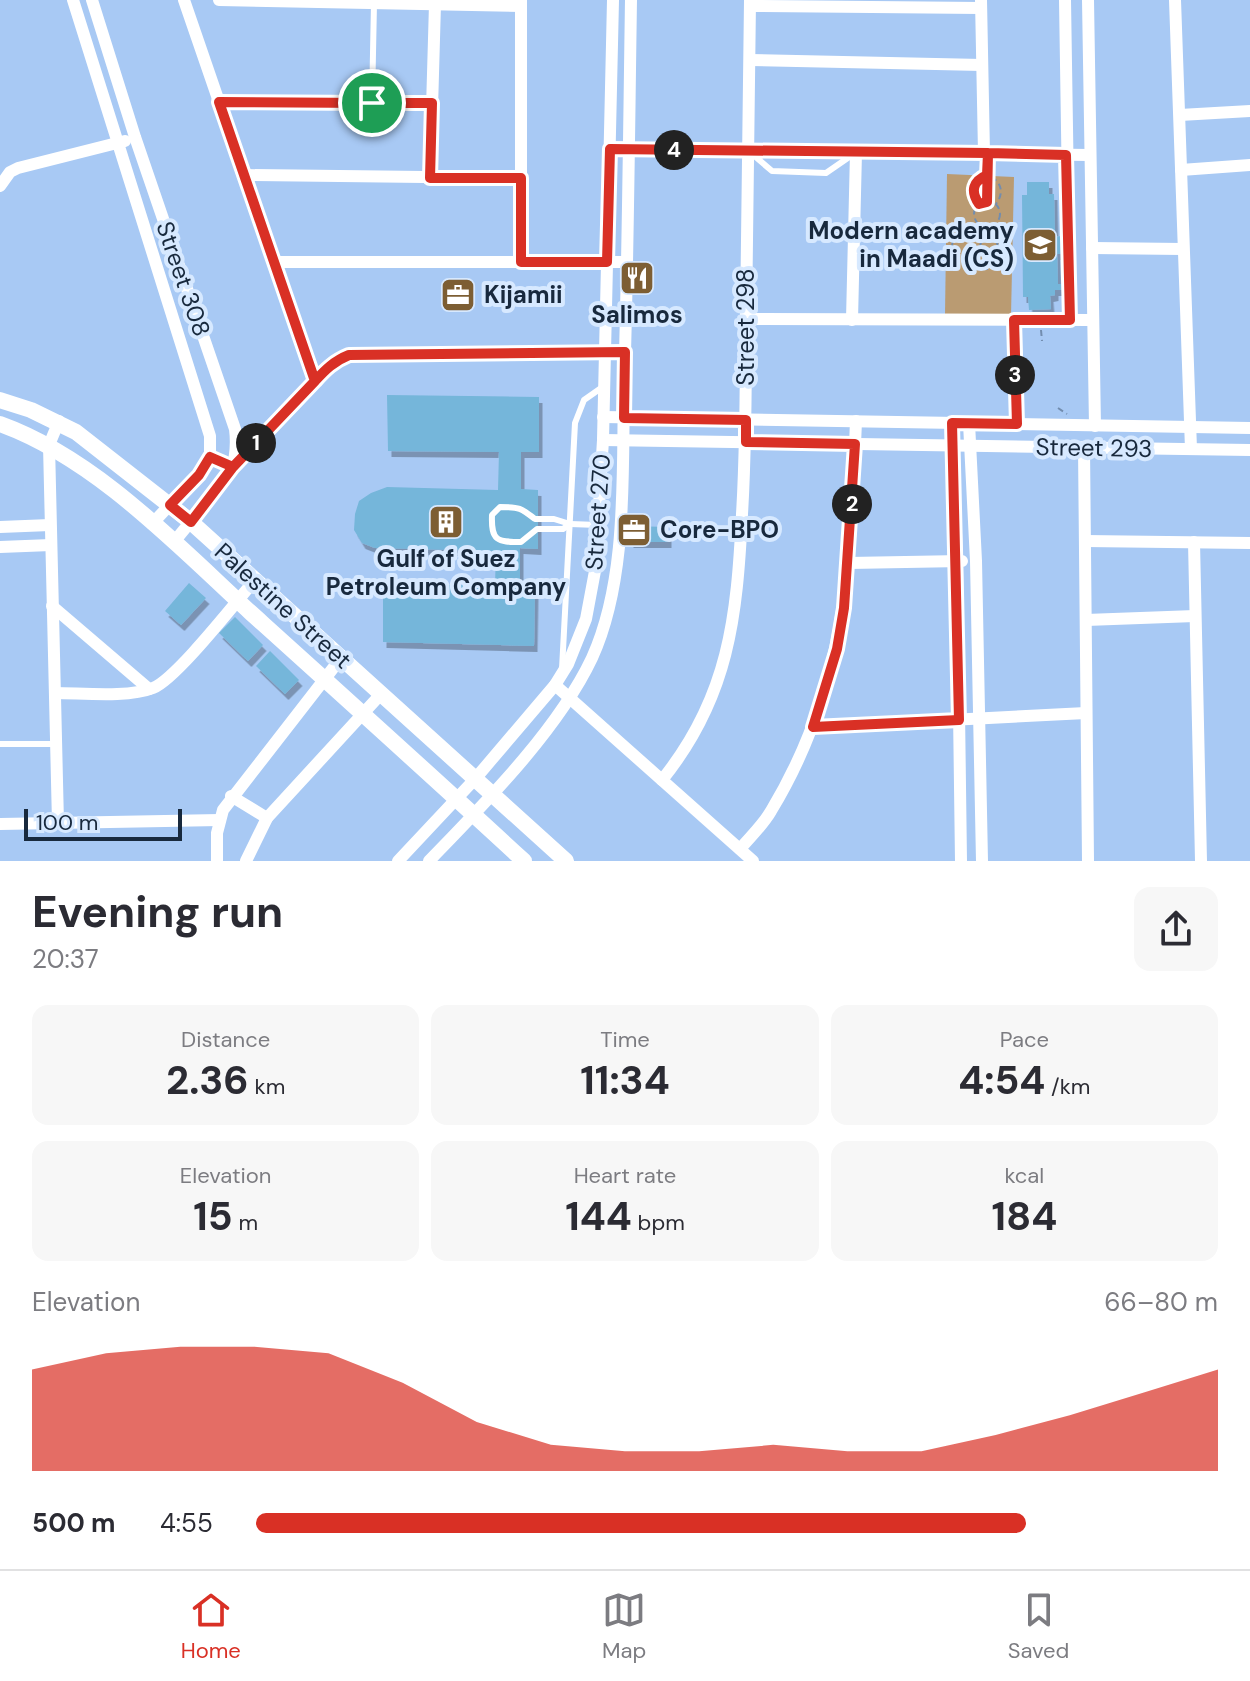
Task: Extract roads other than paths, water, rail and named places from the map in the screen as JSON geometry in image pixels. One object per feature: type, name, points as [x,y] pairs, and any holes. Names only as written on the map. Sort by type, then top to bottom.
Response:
[{"type":"street","name":"Street 308","points":[[73,0],[210,436],[210,457]]},
{"type":"street","name":"Street 308","points":[[92,0],[135,137],[235,429],[237,443],[233,467]]},
{"type":"street","points":[[184,0],[315,381]]},
{"type":"street","points":[[219,0],[521,3],[521,262]]},
{"type":"street","name":"Street 270","points":[[398,861],[475,779],[558,680],[578,642],[592,595],[603,440],[613,0]]},
{"type":"street","name":"Street 270","points":[[429,861],[492,795],[571,699],[592,657],[606,618],[620,525],[631,0]]},
{"type":"street","points":[[1065,0],[1070,320]]},
{"type":"street","points":[[1088,0],[1095,426]]},
{"type":"street","points":[[1175,0],[1191,449]]},
{"type":"street","points":[[750,3],[981,4],[986,153]]},
{"type":"street","name":"Street 298","points":[[662,780],[689,743],[711,700],[725,661],[739,580],[746,442],[750,3]]},
{"type":"street","points":[[430,178],[435,4]]},
{"type":"street","points":[[750,60],[982,65]]},
{"type":"street","points":[[219,102],[432,103]]},
{"type":"street","points":[[1180,115],[1250,111]]},
{"type":"street","points":[[0,186],[10,172],[18,168],[135,137]]},
{"type":"street","points":[[610,149],[1089,155]]},
{"type":"street","points":[[852,320],[856,152]]},
{"type":"street","points":[[1181,170],[1250,165]]},
{"type":"street","points":[[244,175],[521,178]]},
{"type":"street","points":[[135,197],[154,191]]},
{"type":"street","points":[[1092,248],[1183,249]]},
{"type":"street","points":[[158,268],[177,262]]},
{"type":"street","points":[[274,262],[626,262]]},
{"type":"street","points":[[746,319],[1092,320]]},
{"type":"street","points":[[1014,320],[1017,424]]},
{"type":"street","points":[[183,347],[203,340]]},
{"type":"street","points":[[174,542],[233,467],[336,360],[349,355],[625,352]]},
{"type":"street","name":"Palestine Street","points":[[0,400],[59,421],[97,446],[191,522],[492,795]]},
{"type":"street","name":"Street 293","points":[[603,417],[1250,428]]},
{"type":"street","points":[[58,823],[49,445],[59,421]]},
{"type":"street","points":[[740,849],[771,811],[813,727],[837,649],[849,563],[856,421]]},
{"type":"street","points":[[952,423],[961,861]]},
{"type":"street","points":[[969,423],[976,561],[982,861]]},
{"type":"street","name":"Palestine Street","points":[[0,424],[49,445],[81,466],[174,542],[474,815]]},
{"type":"street","name":"Street 293","points":[[603,440],[1250,450]]},
{"type":"street","points":[[1084,447],[1088,861]]},
{"type":"street","points":[[152,524],[199,475],[210,457],[233,467]]},
{"type":"street","points":[[0,527],[50,525]]},
{"type":"street","points":[[598,525],[620,525]]},
{"type":"street","points":[[1085,541],[1250,543]]},
{"type":"street","points":[[1194,542],[1201,861]]},
{"type":"street","points":[[0,547],[51,545]]},
{"type":"street","points":[[849,563],[976,561]]},
{"type":"street","points":[[55,693],[136,692],[166,680],[255,580]]},
{"type":"street","points":[[52,606],[149,689]]},
{"type":"street","points":[[1086,620],[1195,616]]},
{"type":"street","points":[[230,861],[217,859],[220,820],[231,796],[341,658]]},
{"type":"street","points":[[558,680],[571,699],[753,861]]},
{"type":"street","points":[[246,861],[267,818],[381,694]]},
{"type":"street","points":[[813,727],[1086,713]]},
{"type":"street","points":[[492,795],[566,861]]},
{"type":"street","points":[[231,796],[267,818]]},
{"type":"street","points":[[474,815],[524,861]]},
{"type":"street","points":[[0,824],[220,820]]},
{"type":"lane","points":[[372,103],[374,3]]},
{"type":"lane","points":[[748,150],[772,171],[826,173],[856,152]]},
{"type":"lane","points":[[558,680],[575,423],[577,411],[593,391],[604,386]]},
{"type":"lane","points":[[570,524],[563,529],[542,528],[521,542],[500,541],[492,532],[492,515],[500,507],[524,509],[535,519],[598,525]]},
{"type":"lane","points":[[535,519],[535,531]]},
{"type":"lane","points":[[0,744],[56,744]]},
{"type":"place","name":"Modern academy in Maadi (CS)","points":[[1040,245]]},
{"type":"place","name":"Salimos","points":[[637,278]]},
{"type":"place","name":"Kijamii","points":[[458,295]]},
{"type":"place","name":"Gulf of Suez Petroleum Company","points":[[446,522]]},
{"type":"place","name":"Core-BPO","points":[[634,530]]}]
